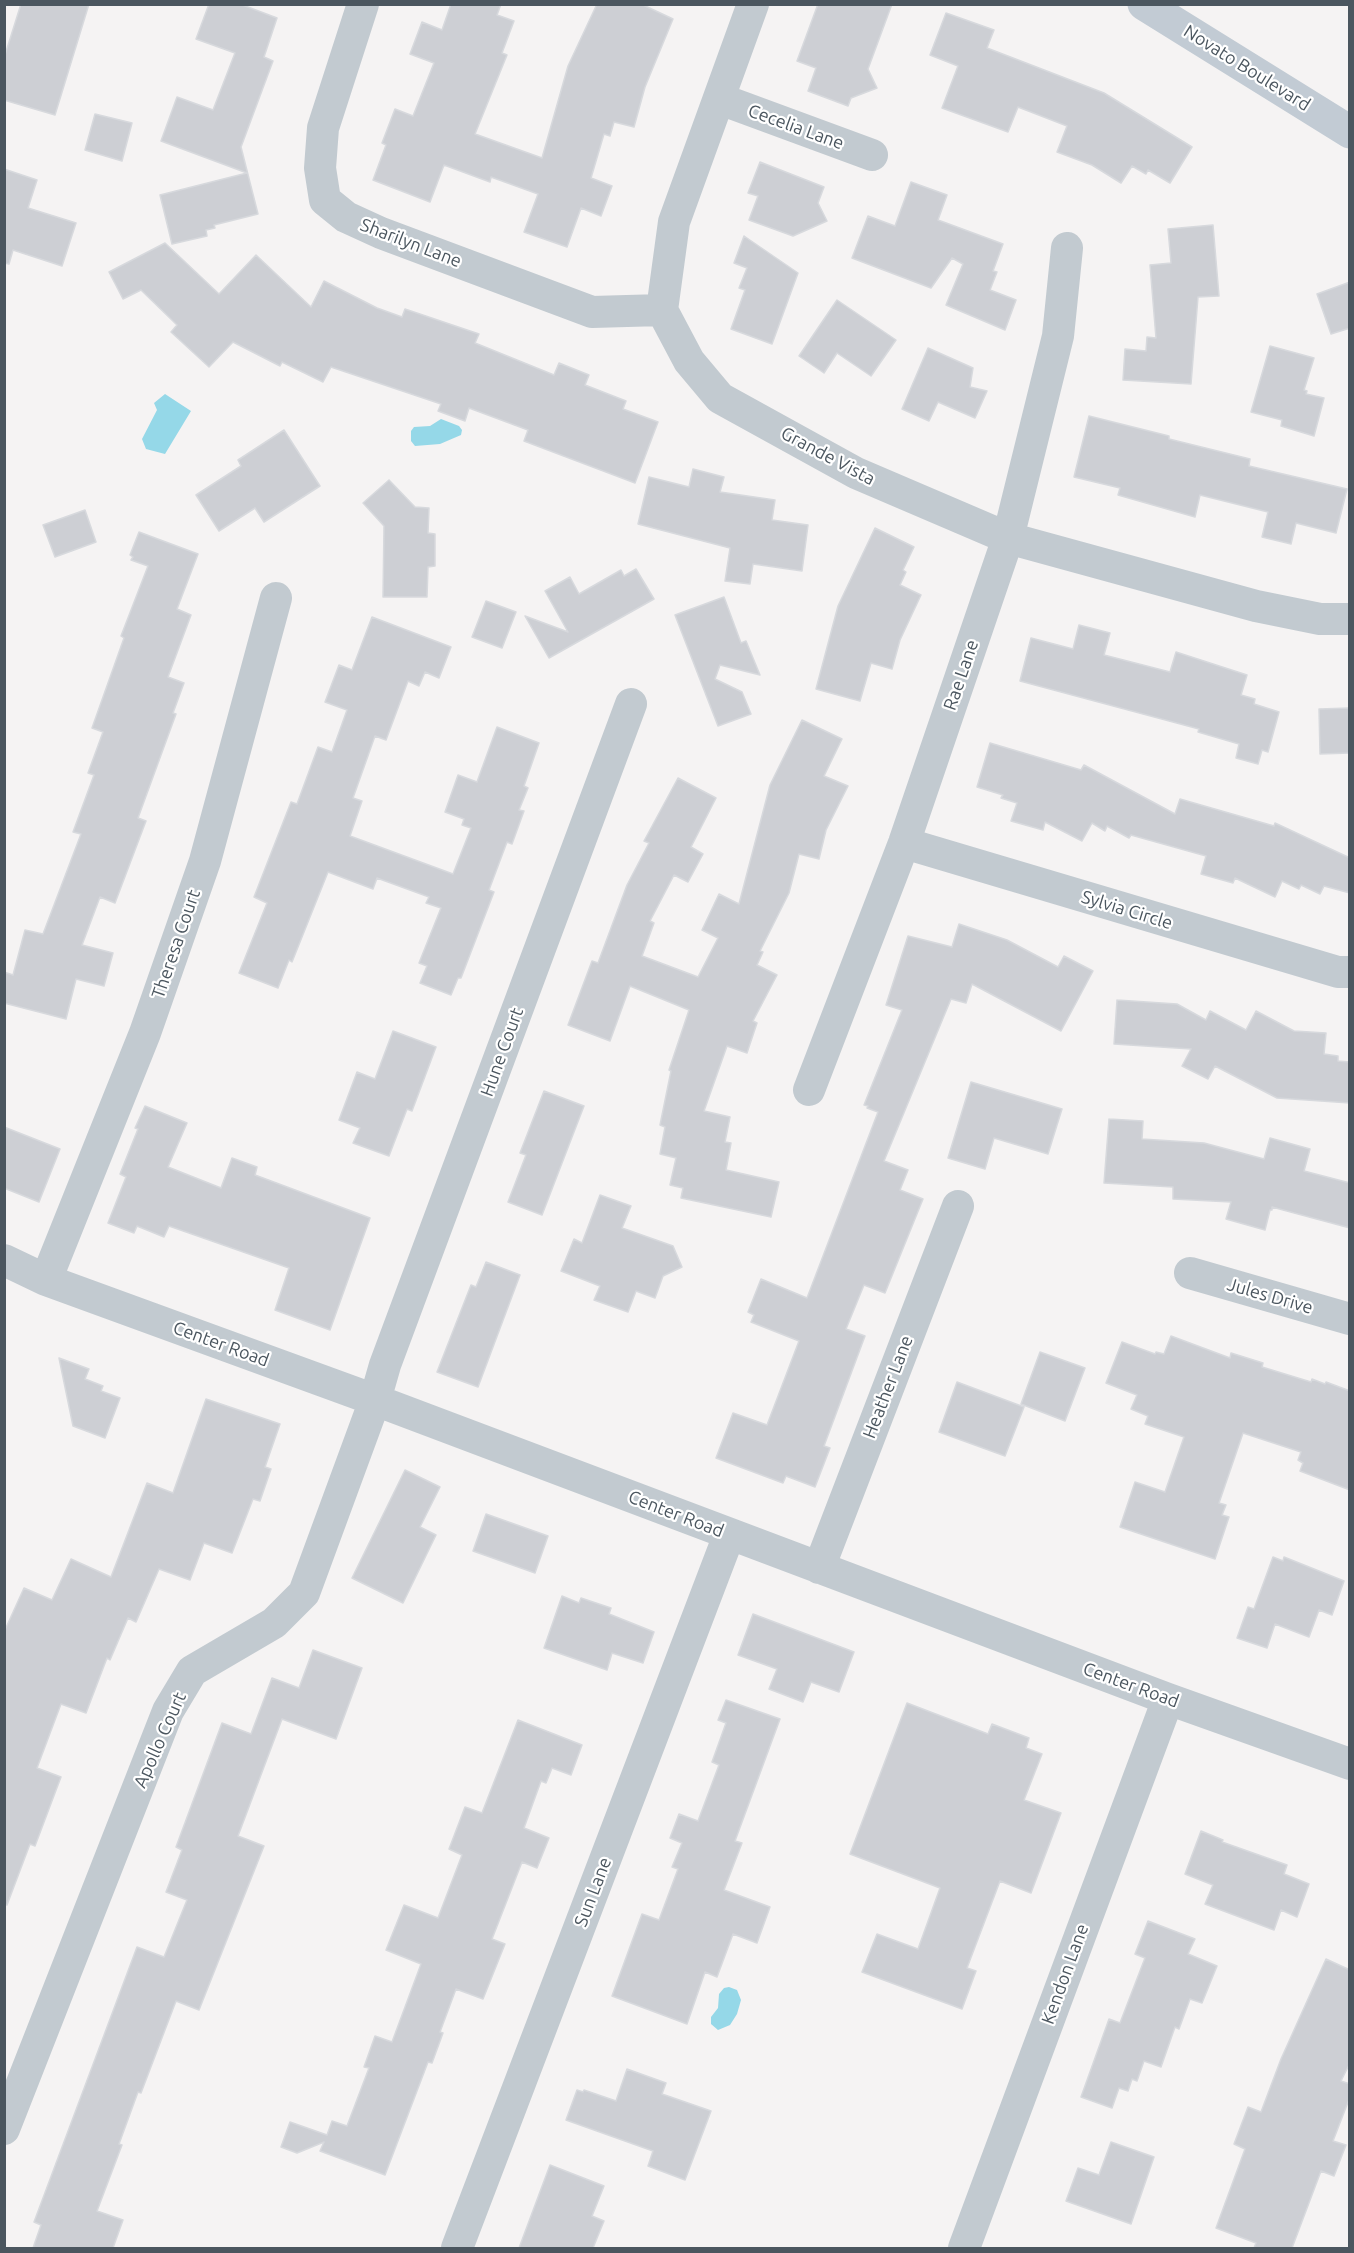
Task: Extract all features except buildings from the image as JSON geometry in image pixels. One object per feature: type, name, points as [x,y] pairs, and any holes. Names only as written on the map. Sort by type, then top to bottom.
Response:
[{"type":"main road","name":"Novato Boulevard","points":[[1144,4],[1350,132]]},
{"type":"street","name":"Sharilyn Lane","points":[[363,4],[322,128],[320,168],[325,200],[346,216],[381,233],[592,312],[662,310]]},
{"type":"street","points":[[662,310],[674,222],[753,4]]},
{"type":"street","name":"Cecelia Lane","points":[[720,99],[872,155]]},
{"type":"street","name":"Rae Lane","points":[[809,1090],[904,843],[1008,538],[1058,336],[1067,248]]},
{"type":"street","name":"Grande Vista","points":[[662,310],[689,360],[720,398],[856,473],[1008,538],[1256,606],[1320,619],[1350,619]]},
{"type":"street","name":"Theresa Court","points":[[46,1280],[145,1032],[206,861],[276,598]]},
{"type":"street","name":"Hune Court","points":[[375,1400],[389,1354],[631,704]]},
{"type":"street","name":"Sylvia Circle","points":[[904,843],[1338,972],[1350,972]]},
{"type":"street","name":"Heather Lane","points":[[819,1568],[958,1206]]},
{"type":"street","name":"Center Road","points":[[4,1260],[46,1280],[375,1400],[1168,1699],[1350,1764]]},
{"type":"street","name":"Jules Drive","points":[[1190,1273],[1350,1319]]},
{"type":"street","name":"Apollo Court","points":[[4,2129],[168,1711],[192,1671],[274,1623],[304,1593],[375,1400]]},
{"type":"street","name":"Sun Lane","points":[[457,2248],[729,1534]]},
{"type":"street","name":"Kendon Lane","points":[[964,2248],[1168,1699]]},
{"type":"water","points":[[165,394],[191,411],[165,454],[146,449],[142,439],[157,410],[154,403]]},
{"type":"water","points":[[441,419],[459,426],[462,430],[461,435],[440,444],[415,446],[411,441],[411,431],[414,427],[430,426]]},
{"type":"water","points":[[724,1988],[737,1990],[741,2000],[737,2014],[730,2025],[718,2030],[711,2024],[711,2017],[718,2008],[719,1994]]}]
